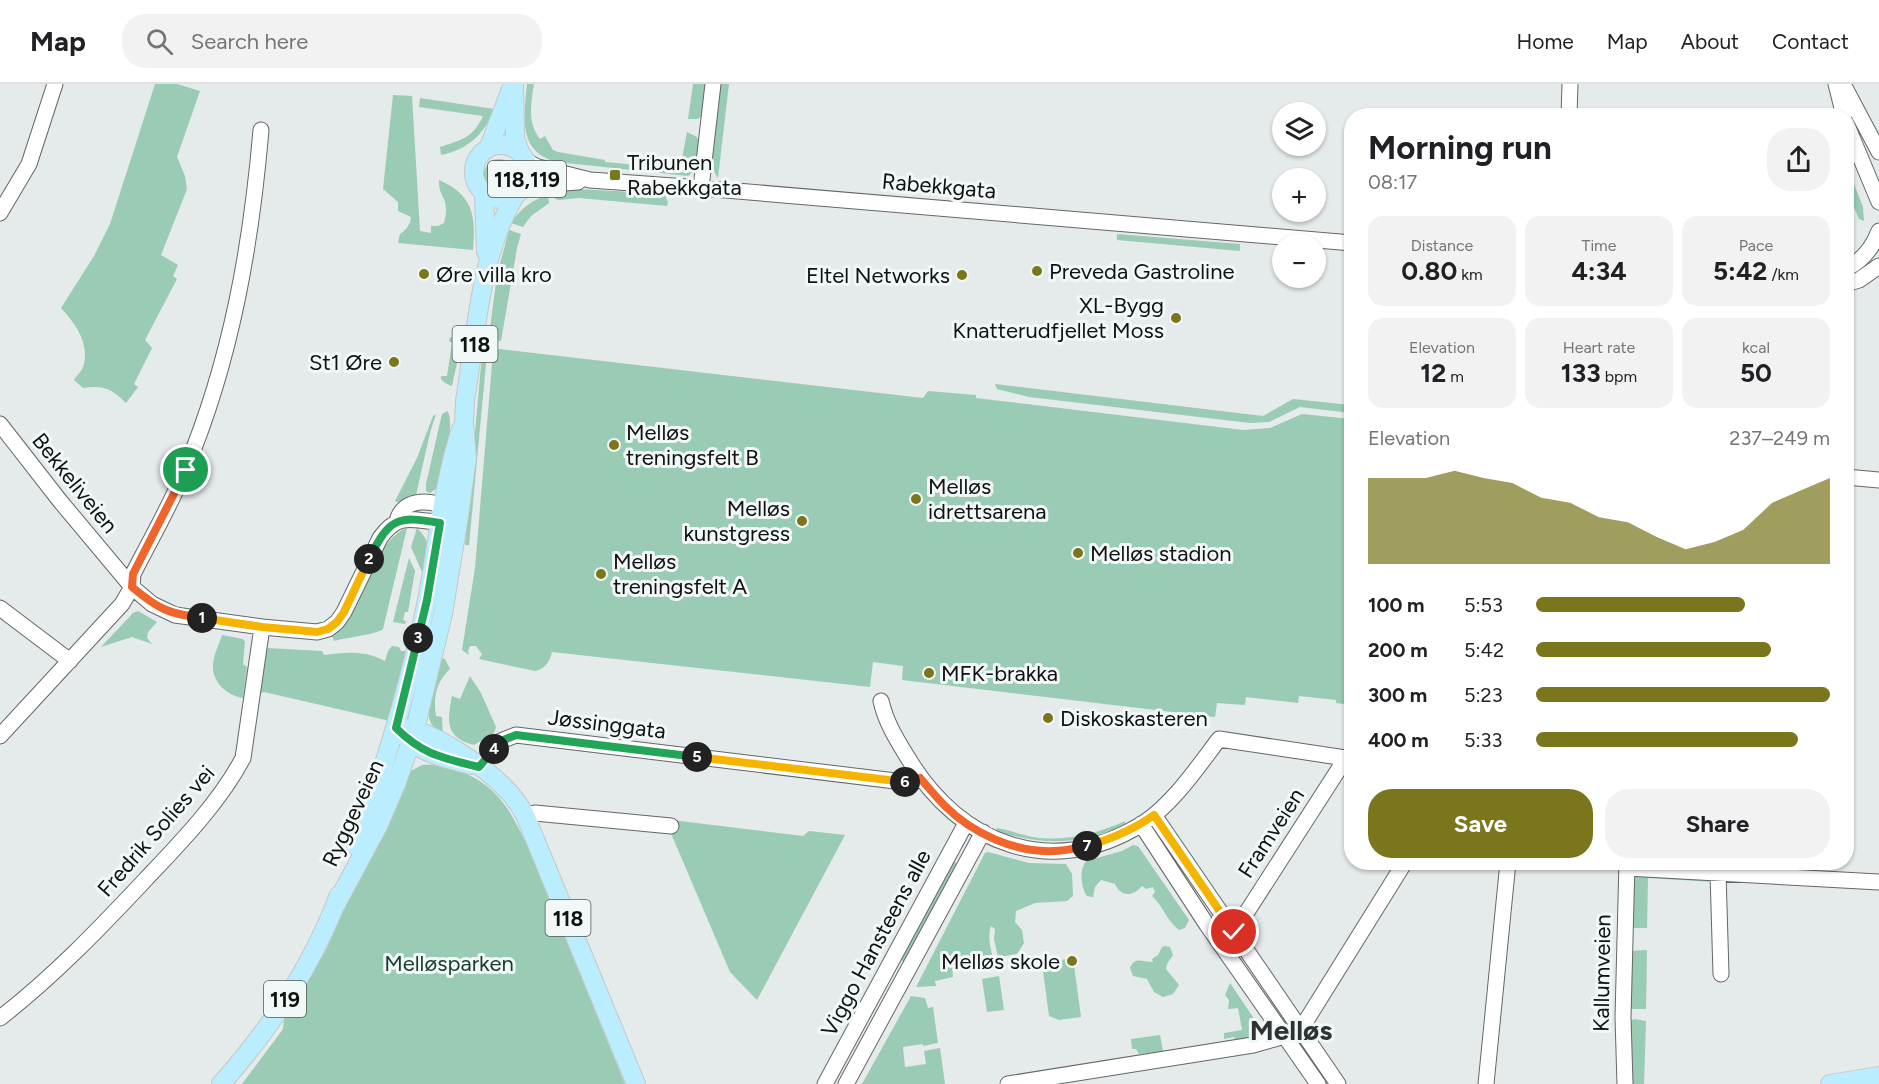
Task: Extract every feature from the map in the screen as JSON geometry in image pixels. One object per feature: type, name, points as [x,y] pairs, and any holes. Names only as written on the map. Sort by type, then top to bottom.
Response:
[{"type":"main road","points":[[489,147],[513,84]]},
{"type":"main road","points":[[513,84],[515,138],[523,156]]},
{"type":"main road","name":"118,119","points":[[502,145],[513,147],[523,156],[528,174],[526,183],[518,193],[499,200],[484,194],[475,181],[473,170],[477,158],[489,147],[502,145]]},
{"type":"main road","name":"Ryggeveien","points":[[335,906],[396,728],[427,600],[442,504],[452,458],[464,422],[487,266],[499,226],[518,193]]},
{"type":"main road","name":"Ryggeveien","points":[[484,194],[487,266]]},
{"type":"main road","name":"Ryggeveien","points":[[221,1084],[272,1022],[303,971],[378,826],[413,736],[443,614],[459,516],[467,458],[464,422]]},
{"type":"main road","name":"118","points":[[396,728],[413,736],[436,757],[479,767],[507,790],[525,816],[636,1084]]},
{"type":"main road","points":[[1830,1084],[1879,1076]]},
{"type":"street","points":[[0,213],[29,164],[55,84]]},
{"type":"street","points":[[701,188],[713,84]]},
{"type":"street","points":[[1569,108],[1570,84]]},
{"type":"street","points":[[1836,84],[1842,108]]},
{"type":"street","points":[[1843,84],[1879,152]]},
{"type":"street","points":[[0,736],[123,604],[132,587],[133,574],[186,470],[222,367],[233,325],[249,239],[261,130]]},
{"type":"street","points":[[1854,142],[1879,202]]},
{"type":"street","name":"Rabekkgata","points":[[523,156],[538,167],[590,180],[1344,242]]},
{"type":"street","points":[[518,193],[536,185],[590,180]]},
{"type":"street","points":[[1854,281],[1878,268],[1874,250],[1879,231]]},
{"type":"street","points":[[1854,264],[1874,250]]},
{"type":"street","name":"Bekkeliveien","points":[[0,424],[60,501],[132,587],[152,604],[175,615],[262,627],[317,632],[328,629],[344,612],[380,538],[387,528],[397,521],[403,508],[419,501],[442,504]]},
{"type":"street","points":[[1854,478],[1879,480]]},
{"type":"street","points":[[442,504],[459,516]]},
{"type":"street","points":[[397,521],[414,519],[440,523],[459,516]]},
{"type":"street","points":[[0,608],[70,661]]},
{"type":"street","name":"Fredrik Solies vei","points":[[0,1018],[75,952],[120,908],[170,854],[233,776],[243,758],[262,627]]},
{"type":"street","points":[[881,701],[887,723],[920,778],[944,806],[966,823],[1003,843],[1020,847],[1054,851],[1086,847],[1111,839],[1148,820],[1188,780],[1219,739],[1344,758]]},
{"type":"street","name":"Jøssinggata","points":[[479,767],[501,741],[516,735],[912,783],[920,778]]},
{"type":"street","name":"Framveien","points":[[1234,932],[1344,767]]},
{"type":"street","points":[[525,816],[534,813],[671,826]]},
{"type":"street","points":[[1148,820],[1234,932],[1338,1084]]},
{"type":"street","points":[[1148,820],[1207,925],[1318,1084]]},
{"type":"street","name":"Viggo Hansteens alle","points":[[825,1084],[966,823]]},
{"type":"street","name":"Viggo Hansteens alle","points":[[846,1084],[983,832]]},
{"type":"street","points":[[1301,1029],[1400,870]]},
{"type":"street","points":[[1486,1084],[1507,870]]},
{"type":"street","name":"Kallumveien","points":[[1625,1084],[1623,1017],[1627,870]]},
{"type":"street","points":[[1684,870],[1879,882]]},
{"type":"street","points":[[1719,873],[1721,974]]},
{"type":"street","points":[[1008,1084],[1253,1046],[1285,1036]]},
{"type":"green space","points":[[155,84],[177,84],[200,91],[177,157],[185,176],[187,189],[161,255],[178,265],[173,276],[177,279],[145,340],[152,348],[134,384],[138,387],[126,403],[107,389],[83,388],[74,380],[83,366],[85,356],[83,341],[76,327],[61,308],[94,256],[110,224]]},
{"type":"green space","points":[[527,84],[534,84],[531,113],[533,126],[540,139],[545,136],[553,150],[605,160],[605,162],[680,169],[687,132],[697,137],[699,144],[695,170],[688,176],[557,162],[544,157],[535,150],[526,131]]},
{"type":"green space","points":[[693,84],[707,84],[703,114],[698,119],[688,119]]},
{"type":"green space","points":[[720,84],[729,84],[718,178],[712,160],[712,147]]},
{"type":"green space","points":[[393,95],[412,96],[420,231],[431,233],[431,226],[444,223],[446,208],[439,180],[459,192],[470,208],[474,226],[473,250],[398,243],[400,234],[408,227],[411,217],[398,211],[398,202],[383,189]]},
{"type":"green space","points":[[420,98],[494,109],[486,126],[474,140],[459,149],[441,155],[440,147],[471,134],[483,116],[419,107]]},
{"type":"green space","points":[[499,159],[510,163],[514,174],[510,185],[499,189],[488,185],[484,174],[488,163]]},
{"type":"green space","points":[[1854,184],[1863,207],[1864,221],[1859,219],[1854,207]]},
{"type":"green space","points":[[557,188],[665,195],[668,202],[667,206],[579,198],[559,200],[555,199]]},
{"type":"green space","points":[[548,195],[549,203],[531,216],[523,227],[511,223],[527,206]]},
{"type":"green space","points":[[509,230],[521,234],[501,341],[494,340],[490,328],[497,275]]},
{"type":"green space","points":[[1117,234],[1240,244],[1240,251],[1117,240]]},
{"type":"green space","points":[[450,337],[462,340],[452,386],[441,379],[441,376],[447,376],[452,343],[449,341]]},
{"type":"green space","points":[[483,343],[487,347],[486,364],[469,545],[465,545]]},
{"type":"green space","name":"Melløs idrettsarena","points":[[499,349],[923,398],[928,391],[976,395],[976,398],[1243,430],[1270,428],[1302,414],[1344,418],[1344,704],[1336,703],[1336,700],[1299,696],[1298,703],[1246,697],[1245,705],[1217,703],[1215,717],[902,680],[903,666],[873,662],[870,687],[552,652],[546,664],[535,671],[479,659],[482,654],[476,646],[470,646],[469,655],[462,650],[475,568],[493,352]]},
{"type":"green space","points":[[995,384],[1263,416],[1293,399],[1344,404],[1344,412],[1300,407],[1269,422],[1250,423],[1029,397],[997,389]]},
{"type":"green space","points":[[447,411],[450,434],[441,483],[430,493],[426,491],[426,484],[442,414]]},
{"type":"green space","points":[[436,414],[416,495],[399,503],[395,501],[417,458],[433,416]]},
{"type":"green space","points":[[407,528],[383,629],[375,633],[334,641],[332,636],[352,611],[384,548],[395,536]]},
{"type":"green space","points":[[417,528],[426,539],[428,548],[422,572],[411,547]]},
{"type":"green space","points":[[409,558],[415,571],[408,612],[405,612],[403,620],[406,621],[405,624],[393,622]]},
{"type":"green space","points":[[138,611],[157,622],[148,632],[147,638],[152,644],[132,637],[101,647],[133,613]]},
{"type":"green space","points":[[222,635],[243,639],[245,642],[243,664],[247,667],[243,698],[223,688],[214,674],[214,660]]},
{"type":"green space","points":[[392,646],[405,651],[404,666],[390,721],[264,692],[257,695],[263,652],[267,648],[322,651],[324,655],[363,653],[385,661]]},
{"type":"green space","points":[[439,658],[445,659],[450,669],[441,679],[435,697],[436,716],[442,717],[443,735],[432,725],[428,711],[430,692]]},
{"type":"green space","points":[[470,676],[481,693],[496,727],[494,733],[474,745],[458,738],[453,733],[449,721],[452,696],[460,699]]},
{"type":"green space","name":"Melløsparken","points":[[422,765],[443,766],[481,782],[500,798],[514,820],[527,845],[625,1084],[242,1084],[283,1029],[284,1018],[326,950],[409,772]]},
{"type":"green space","points":[[672,820],[803,836],[809,831],[845,835],[757,1000],[730,972],[670,831]]},
{"type":"green space","points":[[1125,821],[1125,825],[1108,832],[1076,840],[1046,841],[996,831],[997,828],[1033,837],[1068,838],[1103,830]]},
{"type":"green space","points":[[1133,845],[1138,846],[1189,920],[1185,928],[1179,930],[1171,922],[1152,896],[1155,892],[1153,887],[1146,889],[1142,886],[1139,890],[1127,894],[1120,891],[1115,884],[1101,880],[1095,887],[1093,897],[1087,896],[1082,879],[1082,869],[1086,861],[1122,851]]},
{"type":"green space","points":[[985,853],[1029,863],[1066,864],[1072,874],[1073,896],[1067,901],[1035,903],[1016,911],[1015,922],[1022,930],[1024,943],[1017,954],[998,957],[994,939],[995,929],[991,926],[989,938],[993,959],[952,965],[953,977],[935,981],[936,986],[916,987]]},
{"type":"green space","points":[[953,861],[959,865],[905,963],[901,960]]},
{"type":"green space","points":[[1640,874],[1712,879],[1714,882],[1648,878],[1647,928],[1632,928],[1631,879]]},
{"type":"green space","points":[[1165,946],[1170,947],[1173,955],[1166,969],[1179,985],[1173,994],[1163,997],[1154,992],[1147,979],[1133,976],[1130,968],[1137,961],[1153,962],[1152,959]]},
{"type":"green space","points":[[1647,950],[1646,1009],[1630,1009],[1630,951]]},
{"type":"green space","points":[[1073,958],[1081,1017],[1059,1020],[1049,1016],[1042,963]]},
{"type":"green space","points":[[999,976],[1004,1010],[987,1012],[982,979]]},
{"type":"green space","points":[[1230,983],[1261,1029],[1255,1038],[1224,1043],[1223,1041],[1235,1039],[1234,1037],[1224,1039],[1224,1033],[1242,1030],[1238,1008],[1228,1009],[1229,1000],[1225,995]]},
{"type":"green space","points":[[911,996],[925,998],[928,1008],[933,1007],[938,1043],[903,1047],[905,1067],[926,1064],[924,1051],[940,1048],[945,1084],[862,1084]]},
{"type":"green space","points":[[1634,1019],[1646,1021],[1644,1084],[1629,1084],[1629,1022]]},
{"type":"green space","points":[[1160,1035],[1163,1051],[1139,1054],[1136,1049],[1132,1049],[1131,1039]]},
{"type":"place","name":"Tribunen Rabekkgata","points":[[615,175]]},
{"type":"place","name":"Preveda Gastroline","points":[[1037,271]]},
{"type":"place","name":"Øre villa kro","points":[[424,274]]},
{"type":"place","name":"Eltel Networks","points":[[962,275]]},
{"type":"place","name":"XL-Bygg Knatterudfjellet Moss","points":[[1176,318]]},
{"type":"place","name":"St1 Øre","points":[[394,362]]},
{"type":"place","name":"Melløs treningsfelt B","points":[[614,445]]},
{"type":"place","name":"Melløs idrettsarena","points":[[916,499]]},
{"type":"place","name":"Melløs kunstgress","points":[[802,521]]},
{"type":"place","name":"Melløs stadion","points":[[1078,553]]},
{"type":"place","name":"Melløs treningsfelt A","points":[[601,574]]},
{"type":"place","name":"MFK-brakka","points":[[929,673]]},
{"type":"place","name":"Diskoskasteren","points":[[1048,718]]},
{"type":"place","name":"Melløs skole","points":[[1072,961]]},
{"type":"district","name":"Melløs","points":[[1291,1030]]},
{"type":"route","points":[[186,470],[133,574],[132,587],[152,604],[175,615],[262,627],[317,632],[328,629],[344,612],[387,528],[397,521],[414,519],[440,523],[427,600],[396,728],[411,743],[436,757],[479,767],[501,741],[516,735],[912,783],[920,778],[944,806],[966,823],[1003,843],[1028,849],[1054,851],[1086,847],[1111,839],[1154,815],[1234,932]]}]
